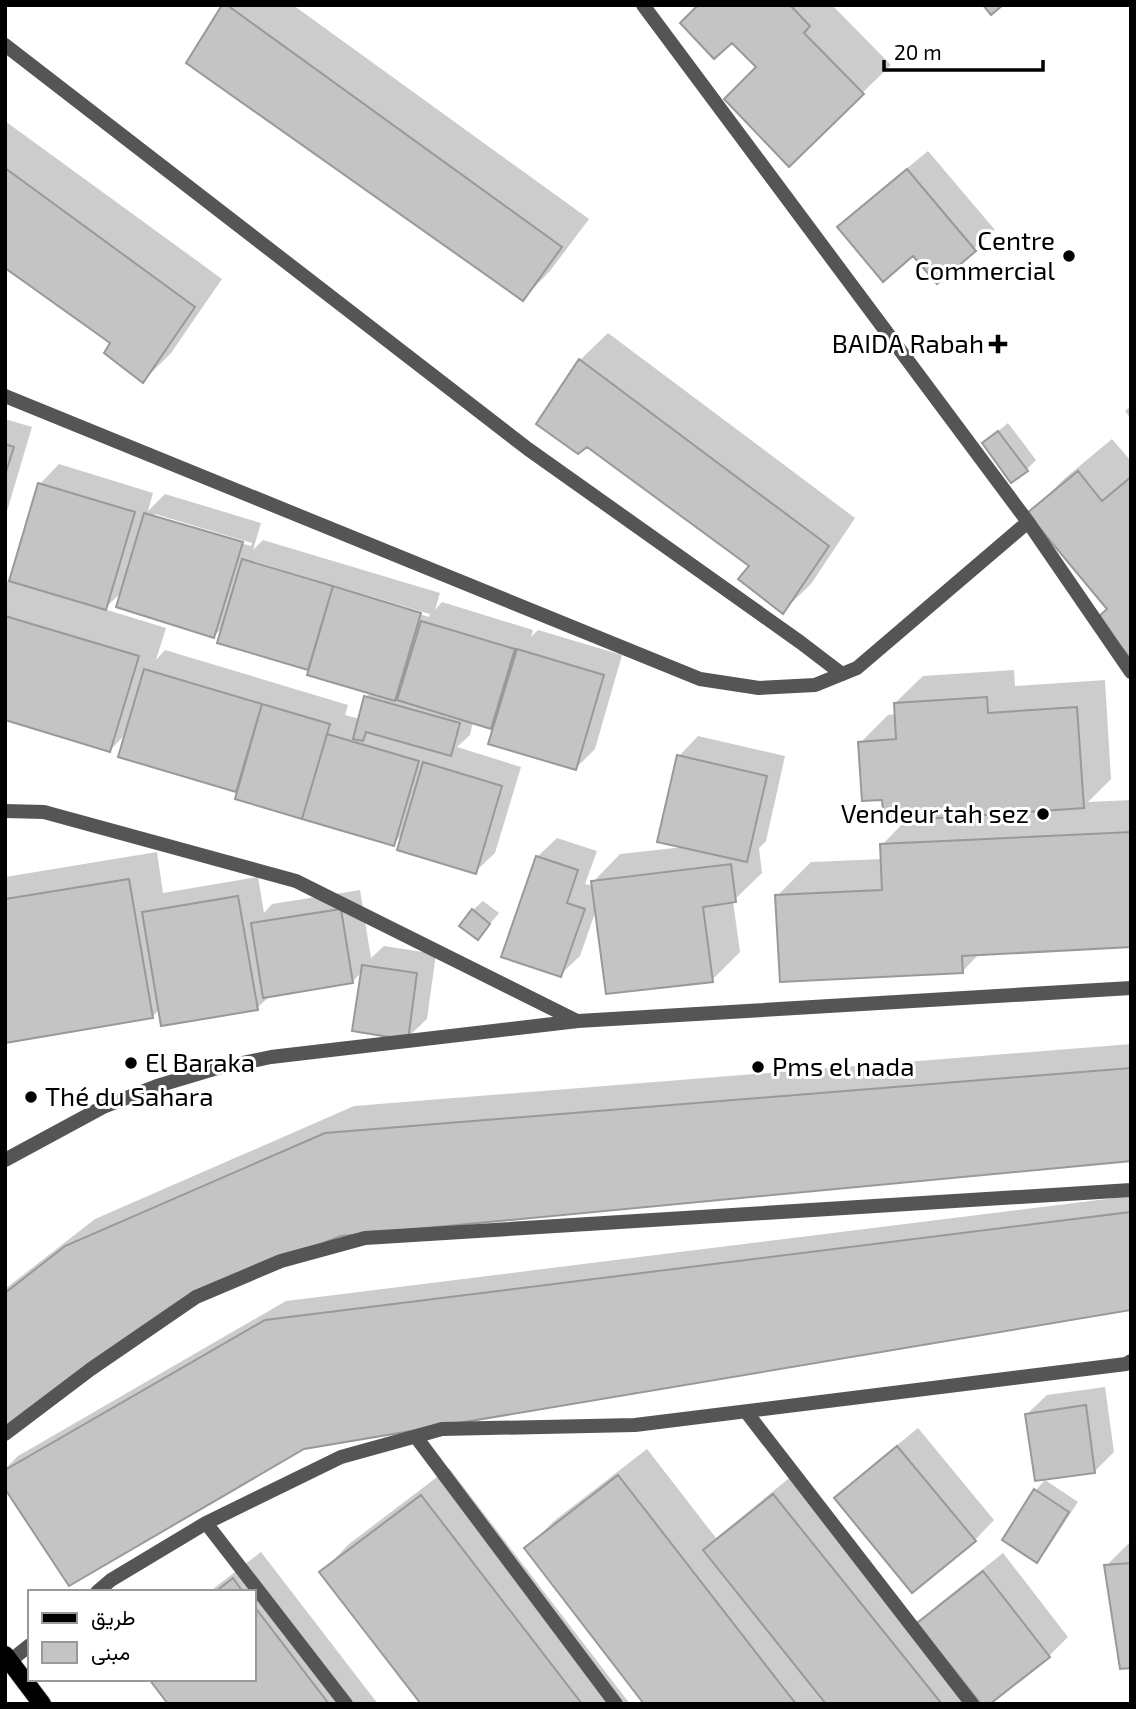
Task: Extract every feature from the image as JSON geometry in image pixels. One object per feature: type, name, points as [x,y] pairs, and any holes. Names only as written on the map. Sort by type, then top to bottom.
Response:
[{"type":"main road","points":[[7,1658],[42,1704]]},
{"type":"street","points":[[643,5],[1028,522],[1131,672]]},
{"type":"street","points":[[5,46],[528,449],[842,674]]},
{"type":"street","points":[[5,396],[700,678],[759,688],[815,685],[857,668],[1028,522]]},
{"type":"street","points":[[5,811],[44,811],[296,881],[578,1021]]},
{"type":"street","points":[[5,1160],[103,1107],[157,1086],[214,1069],[271,1057],[578,1021],[1131,988]]},
{"type":"street","points":[[5,1434],[91,1368],[196,1297],[281,1261],[365,1238],[1131,1190]]},
{"type":"street","points":[[99,1590],[111,1580],[206,1523],[341,1458],[442,1429],[635,1425],[747,1413],[1126,1364],[1131,1361]]},
{"type":"street","points":[[747,1413],[972,1704]]},
{"type":"street","points":[[415,1437],[616,1704]]},
{"type":"street","points":[[206,1523],[345,1704]]},
{"type":"street","points":[[7,1658],[28,1646]]},
{"type":"building","points":[[222,5],[227,5],[562,247],[523,301],[186,63]]},
{"type":"building","points":[[698,5],[790,5],[810,26],[804,33],[864,94],[789,167],[724,99],[756,67],[732,43],[714,59],[680,23]]},
{"type":"building","points":[[983,5],[1003,5],[991,15]]},
{"type":"building","points":[[5,168],[195,307],[143,383],[104,353],[110,343],[5,268]]},
{"type":"building","points":[[907,169],[976,251],[937,284],[913,256],[883,282],[837,227]]},
{"type":"building","points":[[579,359],[829,546],[783,614],[738,579],[749,566],[587,447],[578,454],[536,424]]},
{"type":"building","points":[[998,431],[1028,471],[1011,483],[982,443]]},
{"type":"building","points":[[5,444],[14,447],[5,475]]},
{"type":"building","points":[[1078,471],[1102,501],[1131,477],[1131,659],[1097,618],[1107,609],[1027,513]]},
{"type":"building","points":[[38,483],[135,512],[106,610],[9,581]]},
{"type":"building","points":[[144,513],[243,542],[214,638],[116,607]]},
{"type":"building","points":[[242,559],[333,586],[308,670],[217,643]]},
{"type":"building","points":[[333,586],[421,613],[395,701],[307,675]]},
{"type":"building","points":[[5,616],[139,656],[110,752],[5,720]]},
{"type":"building","points":[[421,621],[515,649],[491,729],[397,700]]},
{"type":"building","points":[[517,649],[604,675],[576,770],[488,744]]},
{"type":"building","points":[[144,669],[262,704],[236,792],[118,757]]},
{"type":"building","points":[[364,696],[460,723],[451,756],[366,732],[363,741],[353,739]]},
{"type":"building","points":[[987,697],[988,713],[1077,707],[1084,808],[884,822],[882,800],[862,801],[858,742],[896,739],[894,703]]},
{"type":"building","points":[[262,704],[330,724],[302,819],[235,799]]},
{"type":"building","points":[[327,734],[419,761],[394,846],[302,819]]},
{"type":"building","points":[[677,755],[767,776],[747,862],[657,842]]},
{"type":"building","points":[[423,762],[502,786],[476,874],[397,850]]},
{"type":"building","points":[[1131,832],[1131,947],[962,956],[963,973],[780,982],[775,895],[882,890],[880,844]]},
{"type":"building","points":[[536,856],[578,870],[567,903],[585,909],[561,977],[501,957]]},
{"type":"building","points":[[731,864],[736,902],[703,907],[713,982],[606,994],[591,881]]},
{"type":"building","points":[[129,879],[153,1018],[5,1043],[5,899]]},
{"type":"building","points":[[238,896],[258,1010],[161,1026],[142,912]]},
{"type":"building","points":[[341,909],[353,983],[263,998],[251,923]]},
{"type":"building","points":[[472,909],[490,924],[478,940],[459,926]]},
{"type":"building","points":[[362,965],[417,973],[408,1040],[352,1031]]},
{"type":"building","points":[[1131,1068],[1131,1161],[341,1236],[187,1297],[5,1430],[5,1293],[65,1246],[325,1133]]},
{"type":"building","points":[[1131,1212],[1131,1310],[304,1449],[69,1586],[5,1489],[5,1470],[265,1320]]},
{"type":"building","points":[[1086,1405],[1095,1473],[1035,1481],[1025,1414]]},
{"type":"building","points":[[897,1446],[976,1541],[912,1593],[834,1498]]},
{"type":"building","points":[[618,1475],[796,1704],[644,1704],[524,1548]]},
{"type":"building","points":[[1034,1489],[1069,1512],[1037,1563],[1002,1540]]},
{"type":"building","points":[[773,1494],[942,1704],[826,1704],[703,1550]]},
{"type":"building","points":[[421,1495],[582,1704],[421,1704],[319,1572]]},
{"type":"building","points":[[1131,1563],[1131,1668],[1120,1669],[1104,1565]]},
{"type":"building","points":[[983,1571],[1050,1657],[990,1704],[981,1704],[917,1623]]},
{"type":"building","points":[[233,1578],[242,1590],[218,1590]]},
{"type":"building","points":[[256,1609],[329,1704],[168,1704],[151,1681],[256,1681]]},
{"type":"place","name":"Centre Commercial","points":[[1069,256]]},
{"type":"place","name":"BAIDA Rabah","points":[[998,344]]},
{"type":"place","name":"Vendeur tah sez","points":[[1043,814]]},
{"type":"place","name":"El Baraka","points":[[131,1063]]},
{"type":"place","name":"Pms el nada","points":[[758,1067]]},
{"type":"place","name":"Thé du Sahara","points":[[31,1097]]}]
